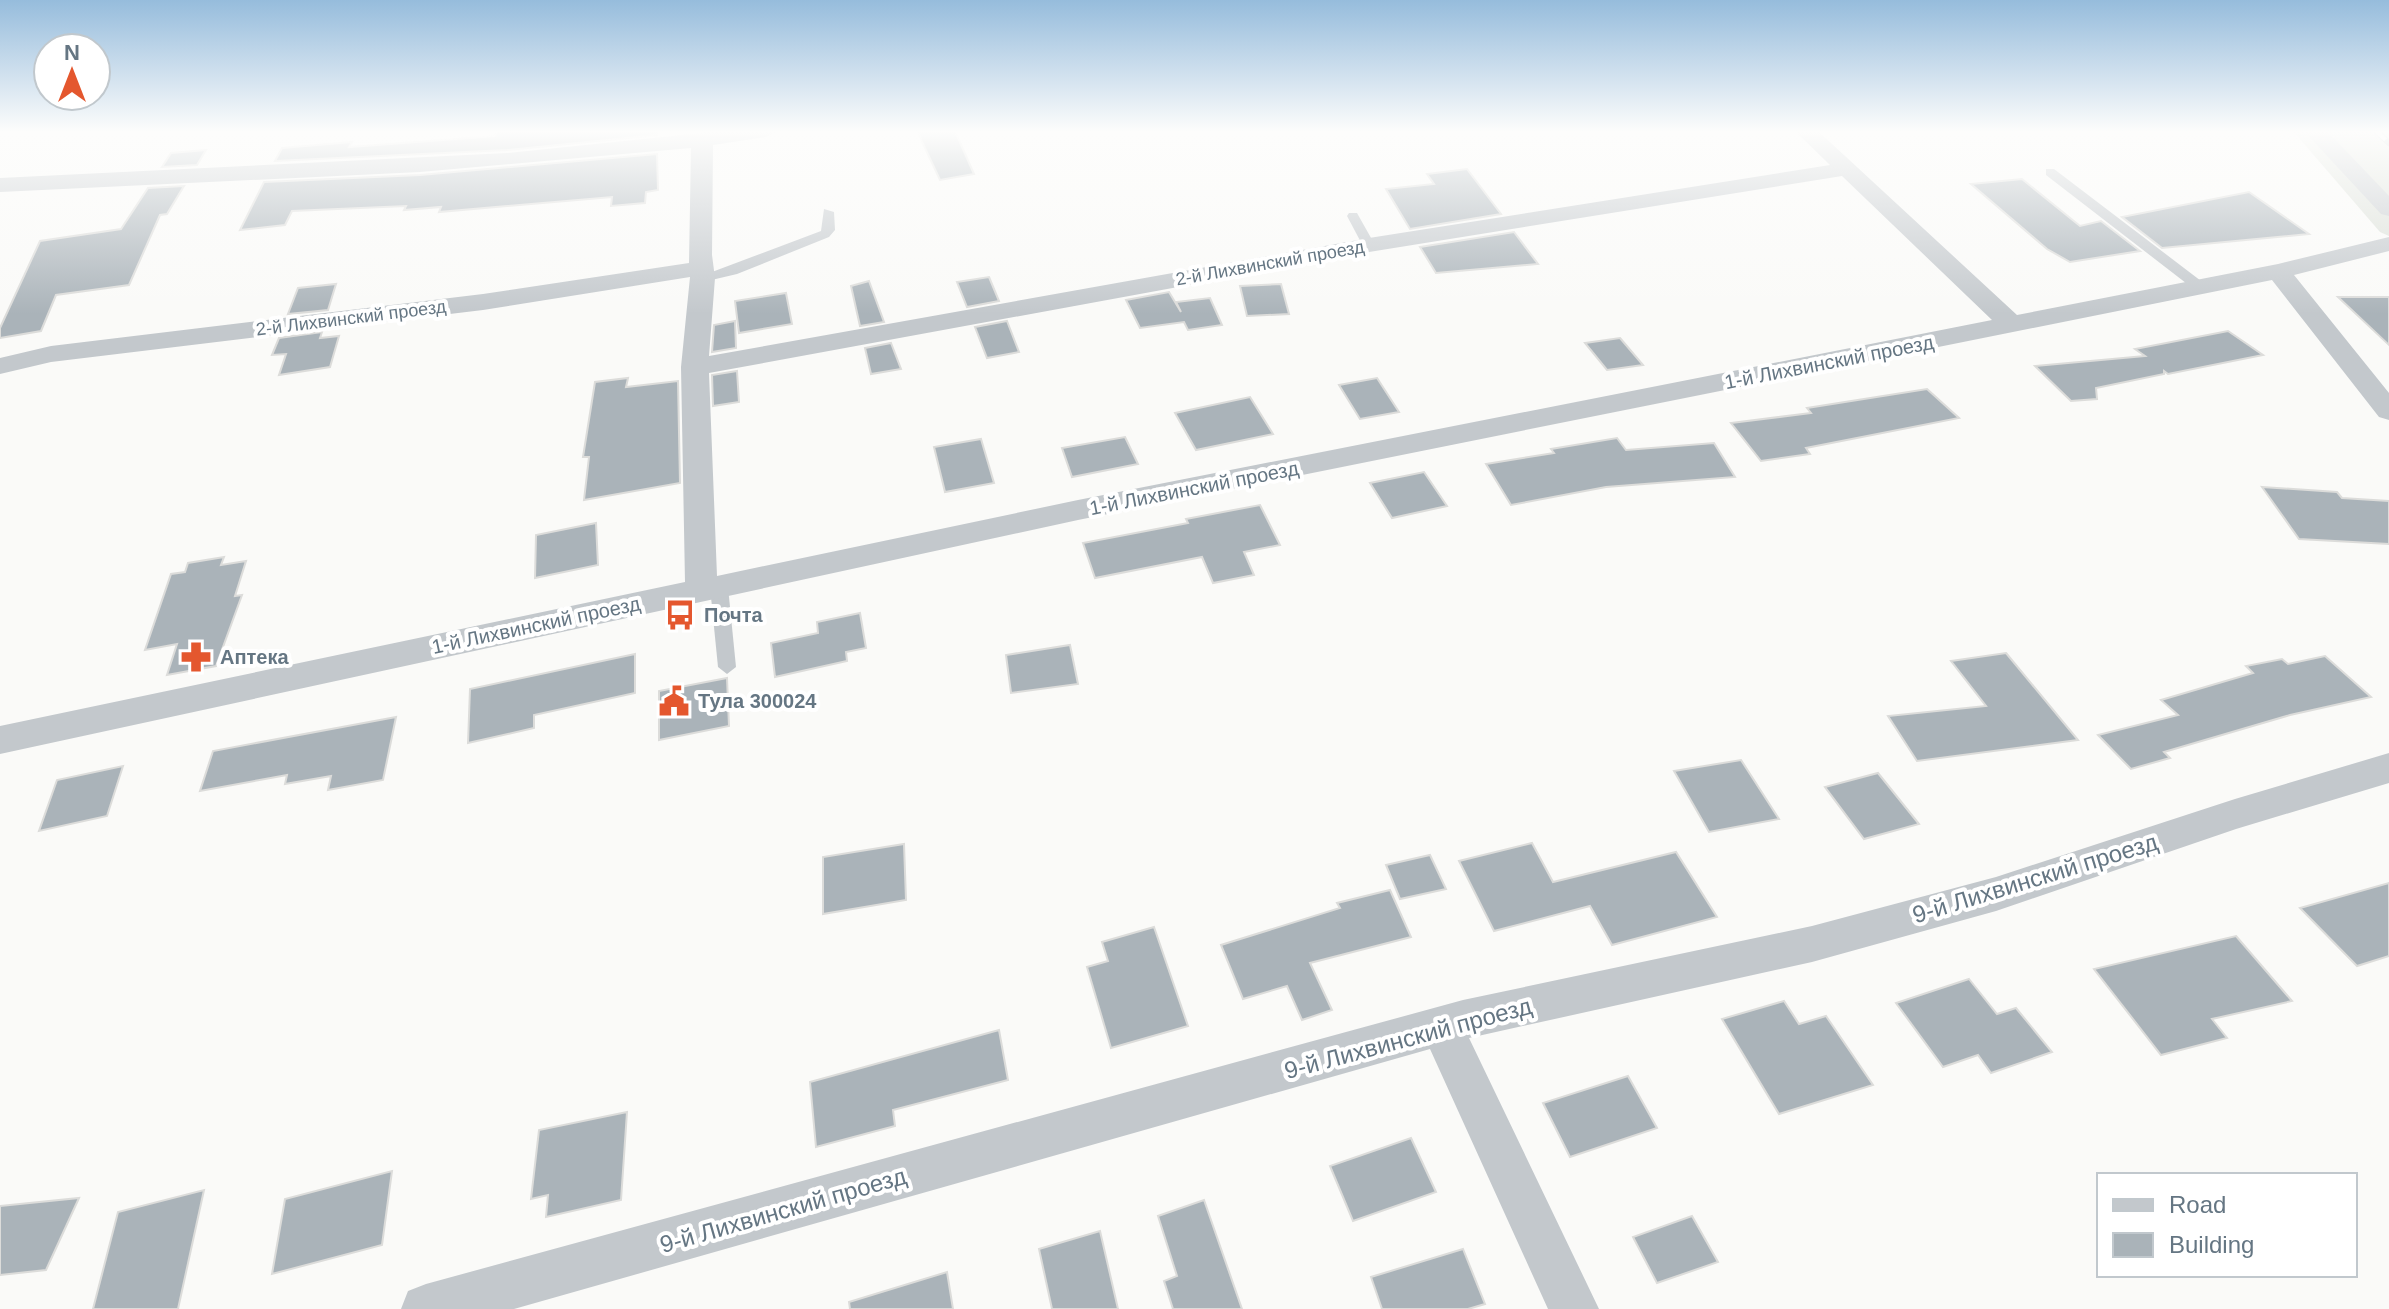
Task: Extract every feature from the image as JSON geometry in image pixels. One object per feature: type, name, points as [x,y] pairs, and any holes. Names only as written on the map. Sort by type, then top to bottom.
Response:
[{"type":"street","points":[[702,192],[702,273],[695,367],[710,589]]},
{"type":"street","name":"2-й Лихвинский проезд","points":[[695,367],[1369,245],[1702,192]]},
{"type":"street","points":[[1872,192],[2012,325]]},
{"type":"street","points":[[2373,192],[2389,209]]},
{"type":"street","name":"1-й Лихвинский проезд","points":[[0,740],[1078,510],[2200,287],[2389,244]]},
{"type":"street","points":[[2278,271],[2389,411]]},
{"type":"street","name":"2-й Лихвинский проезд","points":[[0,366],[51,354],[702,273]]},
{"type":"street","name":"9-й Лихвинский проезд","points":[[426,1309],[1441,1027],[1812,944],[1950,907],[2389,768]]},
{"type":"street","points":[[1441,1027],[1574,1309]]},
{"type":"lane","points":[[2076,192],[2200,287]]},
{"type":"lane","points":[[702,273],[732,271],[825,234],[829,230],[828,212]]},
{"type":"lane","points":[[1353,216],[1369,245]]},
{"type":"lane","points":[[710,589],[727,667]]},
{"type":"shaded area","points":[[2346,192],[2389,192],[2389,236],[2380,232]]},
{"type":"building","points":[[145,192],[180,192],[167,214],[160,215],[129,285],[56,295],[41,331],[0,338],[0,328],[40,241],[121,229]]},
{"type":"building","points":[[259,192],[646,192],[645,203],[611,206],[612,197],[439,212],[441,207],[404,210],[406,206],[292,211],[285,225],[240,230]]},
{"type":"building","points":[[1388,192],[1484,192],[1501,214],[1410,229]]},
{"type":"building","points":[[1980,192],[2038,192],[2080,226],[2101,221],[2140,251],[2070,262],[2047,249]]},
{"type":"building","points":[[2249,192],[2309,234],[2162,248],[2122,217]]},
{"type":"building","points":[[1514,232],[1538,264],[1436,273],[1420,247]]},
{"type":"building","points":[[989,277],[999,301],[967,307],[957,282]]},
{"type":"building","points":[[869,281],[884,322],[860,326],[851,286]]},
{"type":"building","points":[[336,284],[328,310],[288,314],[298,288]]},
{"type":"building","points":[[1281,284],[1289,314],[1247,316],[1240,286]]},
{"type":"building","points":[[1169,292],[1181,312],[1176,302],[1210,298],[1222,325],[1188,330],[1184,322],[1140,328],[1126,300]]},
{"type":"building","points":[[786,293],[792,324],[739,333],[735,301]]},
{"type":"building","points":[[2338,297],[2389,297],[2389,345]]},
{"type":"building","points":[[735,321],[736,348],[712,352],[714,325]]},
{"type":"building","points":[[1007,321],[1019,352],[987,358],[975,327]]},
{"type":"building","points":[[2228,331],[2263,355],[2168,374],[2164,371],[2164,374],[2096,388],[2097,399],[2071,401],[2035,366],[2145,356],[2135,349]]},
{"type":"building","points":[[322,332],[320,338],[339,336],[330,367],[279,375],[286,354],[272,355],[279,338]]},
{"type":"building","points":[[1620,338],[1643,365],[1607,370],[1585,343]]},
{"type":"building","points":[[891,343],[901,369],[871,374],[865,348]]},
{"type":"building","points":[[737,371],[739,402],[713,406],[712,375]]},
{"type":"building","points":[[628,378],[626,387],[678,381],[680,483],[584,500],[589,457],[583,457],[595,382]]},
{"type":"building","points":[[1377,378],[1399,412],[1360,419],[1339,385]]},
{"type":"building","points":[[1927,389],[1959,418],[1806,448],[1810,454],[1761,461],[1731,423],[1811,413],[1807,408]]},
{"type":"building","points":[[1250,397],[1273,434],[1196,450],[1175,413]]},
{"type":"building","points":[[1125,437],[1138,464],[1072,477],[1062,448]]},
{"type":"building","points":[[1617,438],[1626,450],[1714,443],[1735,477],[1606,487],[1511,505],[1486,464],[1554,453],[1551,449]]},
{"type":"building","points":[[981,439],[994,483],[945,492],[934,447]]},
{"type":"building","points":[[1424,472],[1447,506],[1392,518],[1370,483]]},
{"type":"building","points":[[2262,487],[2337,492],[2342,498],[2389,501],[2389,544],[2299,539]]},
{"type":"building","points":[[1260,505],[1280,545],[1244,552],[1254,575],[1213,583],[1202,557],[1095,578],[1083,543],[1188,523],[1186,519]]},
{"type":"building","points":[[596,523],[598,565],[535,578],[536,535]]},
{"type":"building","points":[[224,557],[221,565],[246,561],[235,596],[242,595],[216,666],[167,675],[177,644],[145,650],[171,574],[185,572],[188,563]]},
{"type":"building","points":[[860,613],[866,648],[846,652],[847,661],[775,677],[771,643],[818,633],[817,622]]},
{"type":"building","points":[[1070,645],[1078,684],[1011,693],[1006,655]]},
{"type":"building","points":[[2006,653],[2078,740],[1917,761],[1888,716],[1986,706],[1951,661]]},
{"type":"building","points":[[635,654],[635,693],[534,715],[534,728],[468,743],[470,689]]},
{"type":"building","points":[[2325,656],[2371,697],[2290,715],[2164,752],[2170,758],[2131,769],[2098,735],[2178,715],[2161,700],[2253,673],[2246,666],[2282,659],[2288,664]]},
{"type":"building","points":[[727,678],[729,726],[659,740],[659,691]]},
{"type":"building","points":[[396,717],[383,780],[328,790],[331,776],[285,784],[287,775],[200,791],[213,751]]},
{"type":"building","points":[[1741,760],[1779,819],[1709,832],[1674,771]]},
{"type":"building","points":[[123,766],[107,816],[39,831],[57,780]]},
{"type":"building","points":[[1878,773],[1919,824],[1864,839],[1825,787]]},
{"type":"building","points":[[1532,843],[1553,882],[1676,852],[1717,917],[1612,945],[1590,906],[1494,931],[1459,861]]},
{"type":"building","points":[[904,844],[906,900],[823,914],[823,857]]},
{"type":"building","points":[[1430,855],[1446,889],[1400,899],[1386,865]]},
{"type":"building","points":[[2389,883],[2389,956],[2357,966],[2300,908]]},
{"type":"building","points":[[1390,890],[1411,937],[1310,963],[1332,1010],[1302,1020],[1287,986],[1243,999],[1221,945],[1340,908],[1337,903]]},
{"type":"building","points":[[1154,927],[1188,1026],[1111,1048],[1087,967],[1108,961],[1102,942]]},
{"type":"building","points":[[2236,936],[2292,1001],[2212,1019],[2227,1038],[2161,1055],[2094,969]]},
{"type":"building","points":[[1969,979],[1997,1014],[2016,1008],[2052,1052],[1991,1073],[1978,1055],[1943,1067],[1896,1003]]},
{"type":"building","points":[[1784,1001],[1799,1024],[1826,1016],[1873,1085],[1779,1114],[1722,1019]]},
{"type":"building","points":[[999,1030],[1008,1080],[893,1110],[895,1126],[816,1147],[810,1082]]},
{"type":"building","points":[[1628,1076],[1657,1128],[1570,1157],[1543,1103]]},
{"type":"building","points":[[627,1112],[621,1200],[546,1217],[548,1195],[531,1199],[539,1130]]},
{"type":"building","points":[[1411,1138],[1436,1192],[1353,1221],[1330,1166]]},
{"type":"building","points":[[392,1171],[382,1245],[272,1274],[285,1199]]},
{"type":"building","points":[[204,1190],[178,1309],[93,1309],[118,1212]]},
{"type":"building","points":[[79,1198],[46,1270],[0,1275],[0,1206]]},
{"type":"building","points":[[1204,1200],[1242,1309],[1173,1309],[1164,1281],[1177,1276],[1158,1216]]},
{"type":"building","points":[[1692,1216],[1718,1262],[1657,1283],[1633,1237]]},
{"type":"building","points":[[1100,1231],[1118,1309],[1052,1309],[1039,1249]]},
{"type":"building","points":[[1463,1249],[1485,1304],[1468,1309],[1382,1309],[1371,1277]]},
{"type":"building","points":[[947,1272],[953,1309],[850,1309],[849,1302]]},
{"type":"place","name":"Почта","points":[[680,615]]},
{"type":"place","name":"Аптека","points":[[196,657]]},
{"type":"place","name":"Тула 300024","points":[[674,701]]}]
